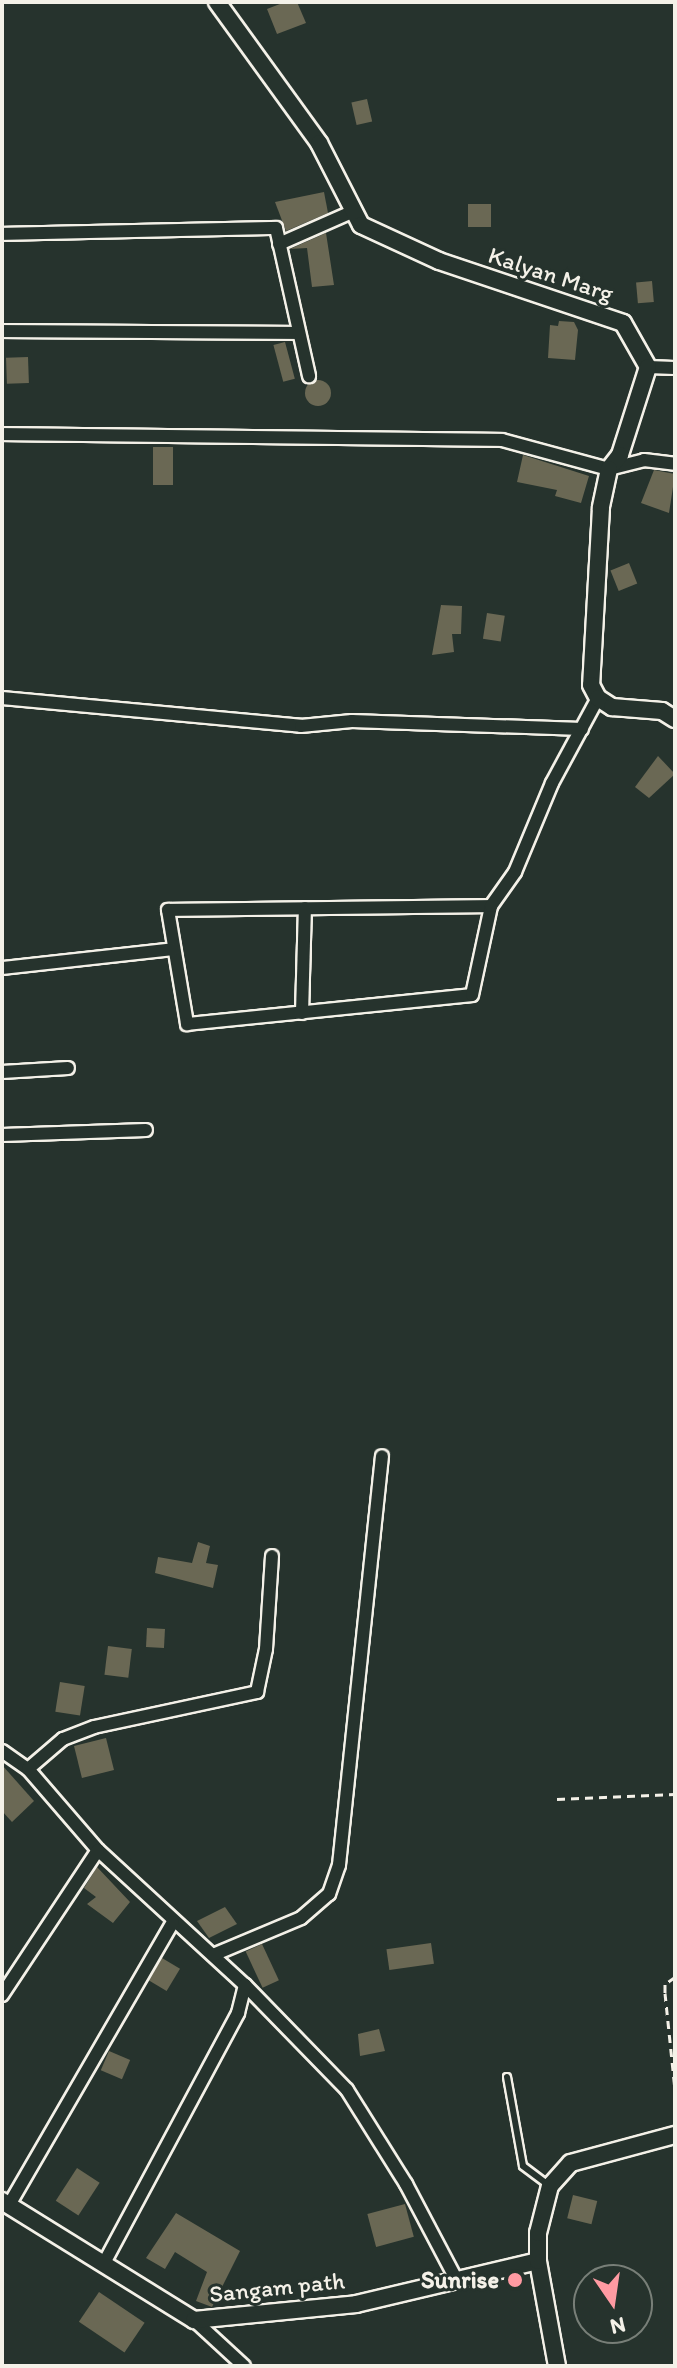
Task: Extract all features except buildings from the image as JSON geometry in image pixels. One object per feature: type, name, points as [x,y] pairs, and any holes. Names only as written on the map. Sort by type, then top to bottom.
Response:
[{"type":"street","name":"Kalyan Marg","points":[[217,2],[319,143],[361,225],[439,261],[623,323],[648,367]]},
{"type":"street","points":[[279,244],[352,212]]},
{"type":"street","points":[[2,234],[276,228],[309,376]]},
{"type":"street","points":[[2,331],[299,333]]},
{"type":"street","points":[[675,368],[648,367],[620,455],[609,469],[594,554],[591,685],[598,698],[612,707],[662,711],[675,719]]},
{"type":"street","points":[[2,434],[502,440],[609,469],[644,460],[675,464]]},
{"type":"street","points":[[2,698],[301,726],[352,721],[582,729]]},
{"type":"street","points":[[491,906],[168,910],[187,1024],[472,995],[491,906],[515,872],[552,783],[598,698]]},
{"type":"street","points":[[302,1013],[305,908]]},
{"type":"street","points":[[2,968],[174,949]]},
{"type":"street","points":[[2,1072],[68,1068]]},
{"type":"street","points":[[2,1135],[146,1130]]},
{"type":"street","points":[[213,1955],[301,1918],[329,1894],[339,1865],[382,1456]]},
{"type":"street","points":[[28,1769],[63,1739],[94,1727],[257,1692],[266,1649],[272,1556]]},
{"type":"street","points":[[2,1751],[28,1769],[98,1850],[245,1985],[347,2090],[406,2184],[456,2279]]},
{"type":"street","points":[[2,1995],[98,1850]]},
{"type":"street","points":[[6,2203],[173,1922]]},
{"type":"street","points":[[103,2265],[238,2013],[245,1985]]},
{"type":"street","points":[[557,2366],[538,2261],[538,2233],[550,2186],[571,2163],[675,2135]]},
{"type":"street","name":"Sangam path","points":[[6,2203],[194,2320],[356,2304],[538,2261]]},
{"type":"street","points":[[194,2320],[244,2366]]},
{"type":"lane","points":[[507,2077],[523,2166],[550,2186]]},
{"type":"path","points":[[557,1799],[675,1794]]},
{"type":"path","points":[[675,1977],[665,1984],[675,2090]]},
{"type":"place","name":"Sunrise","points":[[515,2280]]}]
